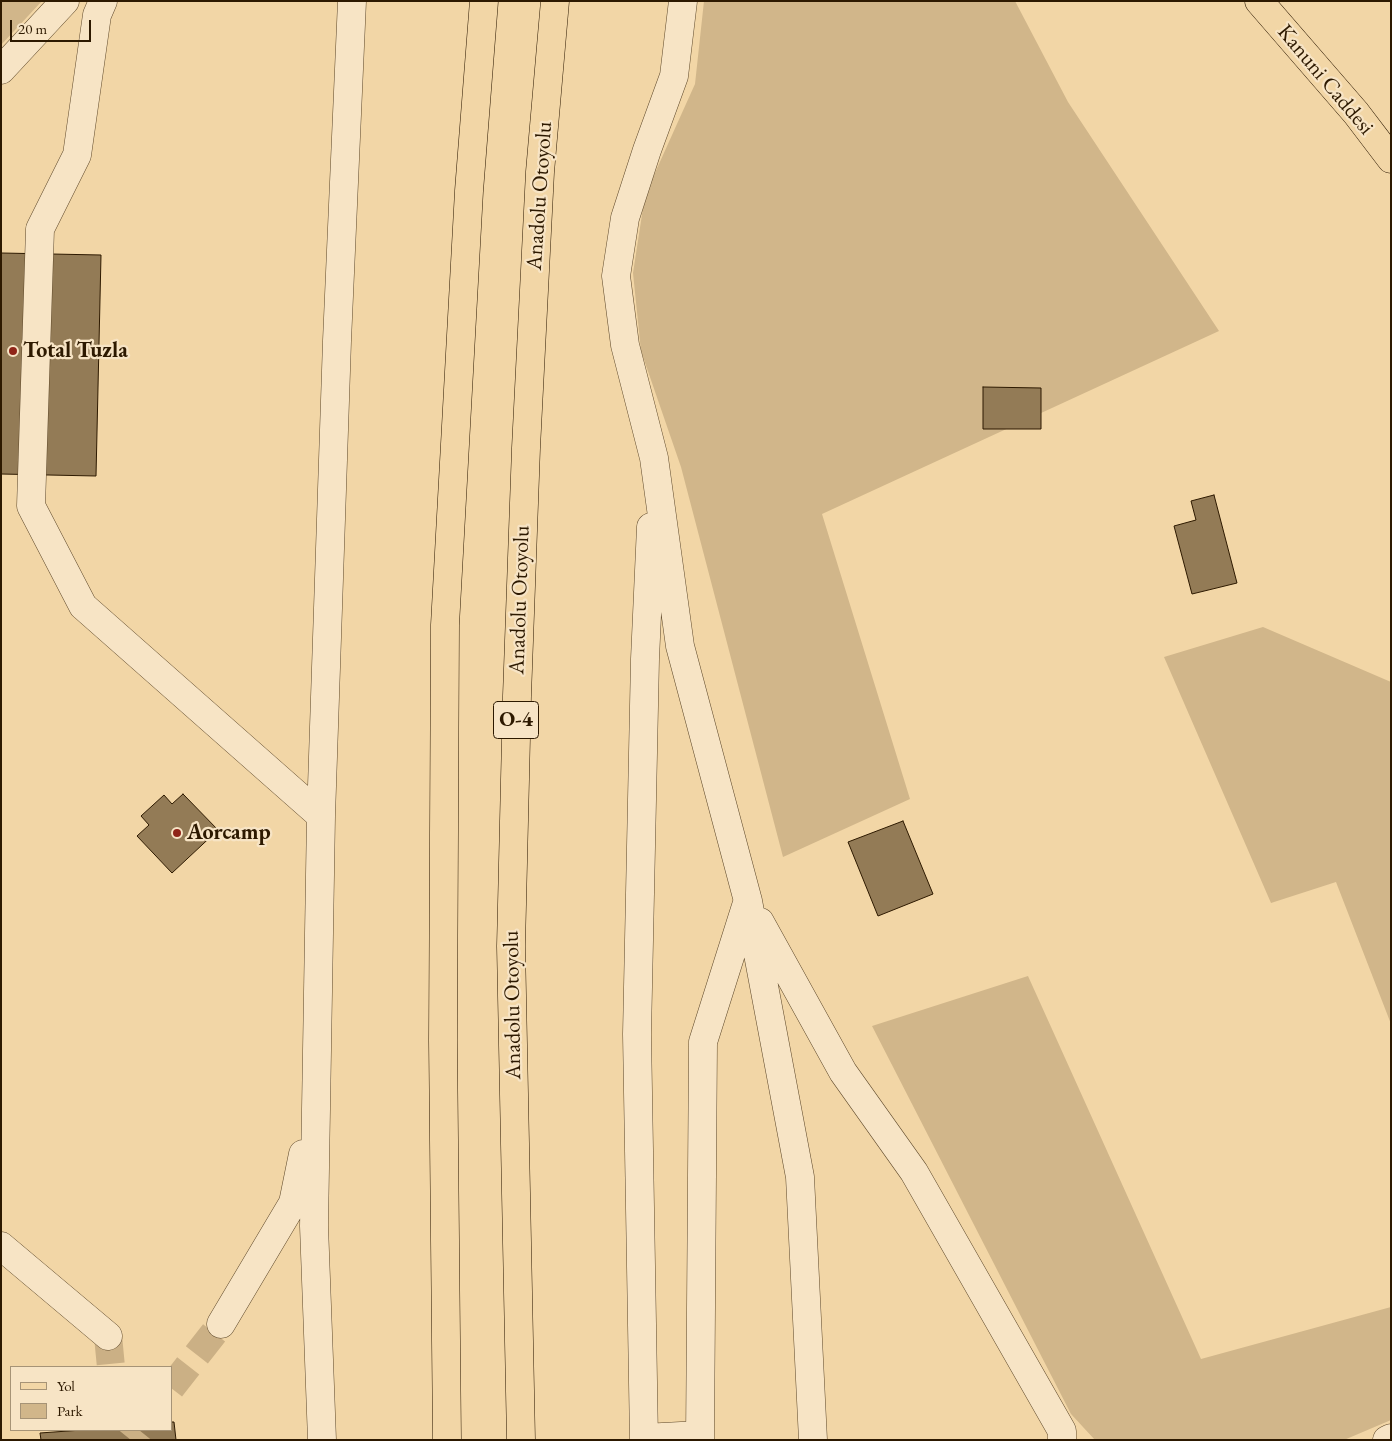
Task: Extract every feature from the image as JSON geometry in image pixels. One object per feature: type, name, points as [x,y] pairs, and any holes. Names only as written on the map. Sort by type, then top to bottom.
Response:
[{"type":"main road","points":[[447,1440],[444,1050],[445,625],[469,191],[484,1]]},
{"type":"main road","name":"Anadolu Otoyolu","points":[[521,1440],[512,946],[517,696],[526,448],[540,172],[555,1]]},
{"type":"main road","name":"Kanuni Caddesi","points":[[1259,1],[1356,113],[1391,159]]},
{"type":"street","points":[[1,70],[65,1]]},
{"type":"street","points":[[102,1],[97,15],[77,155],[40,229],[31,506],[83,606],[321,816]]},
{"type":"street","points":[[322,1440],[314,1226],[321,816],[337,340],[352,1]]},
{"type":"street","points":[[683,1],[674,76],[646,150],[625,218],[616,276],[625,345],[654,458],[680,646],[748,901],[800,1177],[813,1440]]},
{"type":"street","points":[[654,458],[645,659],[637,1034],[644,1439],[700,1437],[703,1042],[748,901]]},
{"type":"street","points":[[748,901],[843,1072],[914,1172],[1062,1431],[1062,1440]]},
{"type":"street","points":[[221,1324],[293,1203],[316,1088]]},
{"type":"street","points":[[1,1246],[108,1336]]},
{"type":"street","points":[[1387,1440],[1391,1438]]},
{"type":"green space","points":[[1,1],[42,1],[1,45]]},
{"type":"green space","points":[[704,1],[1015,1],[1068,102],[1219,331],[822,514],[910,799],[783,857],[681,467],[641,351],[633,273],[645,195],[695,84]]},
{"type":"green space","points":[[1263,627],[1391,682],[1391,1024],[1336,882],[1271,903],[1164,657]]},
{"type":"green space","points":[[1028,976],[1201,1359],[1391,1307],[1391,1420],[1344,1440],[1095,1440],[1071,1414],[872,1026]]},
{"type":"building","points":[[1,253],[101,255],[96,476],[1,474]]},
{"type":"building","points":[[983,387],[1041,388],[1041,429],[983,429]]},
{"type":"building","points":[[1214,495],[1237,583],[1192,594],[1174,526],[1196,520],[1191,501]]},
{"type":"building","name":"Aorcamp","points":[[183,794],[218,830],[172,873],[137,836],[149,825],[141,816],[164,795],[172,804]]},
{"type":"building","points":[[903,821],[933,894],[878,916],[848,842]]},
{"type":"building","points":[[172,1422],[174,1422],[176,1440],[41,1440],[40,1433],[68,1431],[172,1431]]},
{"type":"tunnel","points":[[172,1387],[221,1324]]},
{"type":"tunnel","points":[[108,1336],[111,1366]]},
{"type":"tunnel","points":[[131,1440],[138,1431]]},
{"type":"place","name":"Total Tuzla","points":[[13,351]]},
{"type":"place","name":"Aorcamp","points":[[177,833]]}]
